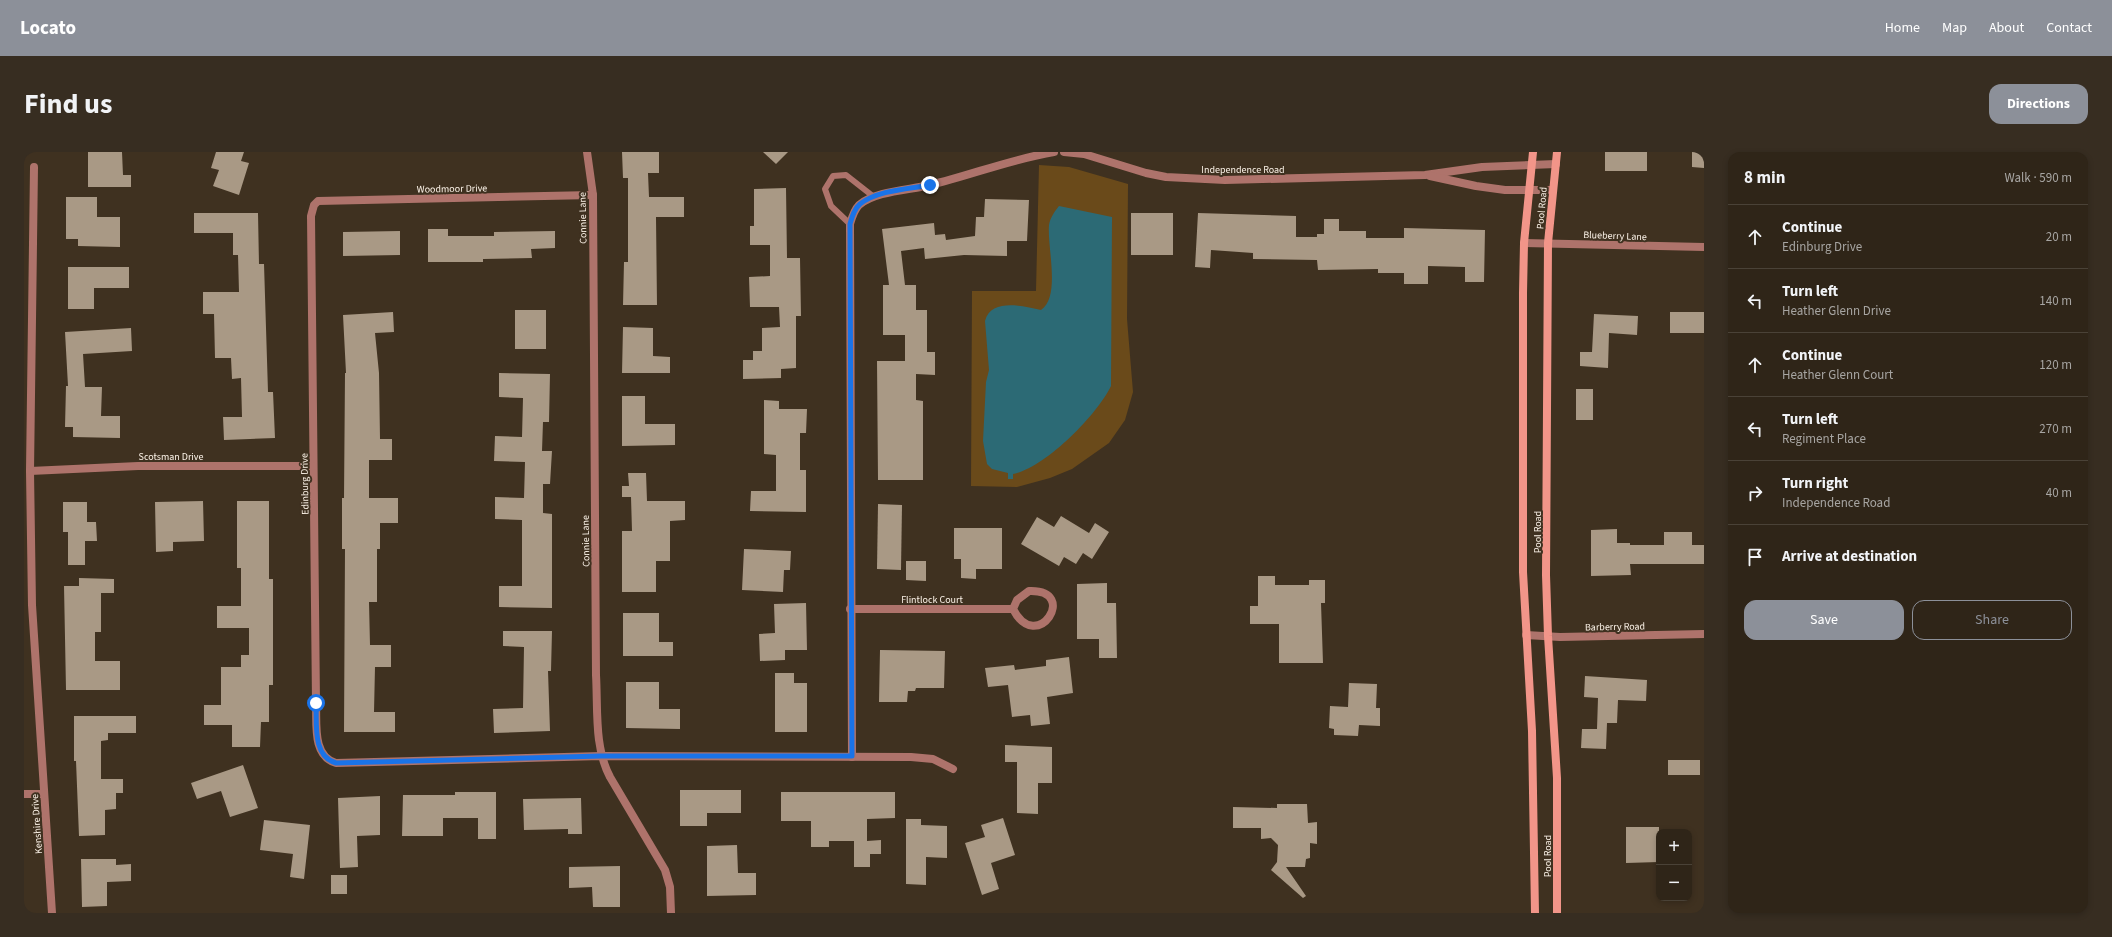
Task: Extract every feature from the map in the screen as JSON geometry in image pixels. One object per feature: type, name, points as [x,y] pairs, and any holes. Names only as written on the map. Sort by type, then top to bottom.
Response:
[{"type":"main road","name":"Pool Road","points":[[1532,152],[1530,190],[1524,243],[1523,572],[1532,731],[1535,913]]},
{"type":"main road","name":"Pool Road","points":[[1556,152],[1548,243],[1546,575],[1548,636],[1557,778],[1557,913]]},
{"type":"street","name":"Connie Lane","points":[[587,152],[593,195],[596,675],[601,756],[610,777],[665,870],[670,887],[671,913]]},
{"type":"street","points":[[852,756],[850,609],[850,224],[854,212],[859,205],[874,197],[930,185],[1028,156],[1054,152]]},
{"type":"street","name":"Independence Road","points":[[1064,152],[1084,154],[1146,173],[1166,177],[1225,180],[1425,175],[1482,167],[1556,164]]},
{"type":"street","name":"Kenshire Drive","points":[[34,167],[30,470],[32,605],[52,913]]},
{"type":"street","name":"Independence Road","points":[[1425,175],[1476,186],[1505,190],[1552,190]]},
{"type":"street","name":"Woodmoor Drive","points":[[314,205],[318,201],[593,195]]},
{"type":"street","name":"Edinburg Drive","points":[[314,205],[311,216],[316,703],[318,743],[321,754],[327,760],[336,763],[601,756]]},
{"type":"street","name":"Blueberry Lane","points":[[1524,243],[1704,247]]},
{"type":"street","name":"Scotsman Drive","points":[[30,470],[138,466],[313,466]]},
{"type":"street","points":[[1029,591],[1043,592],[1049,596],[1052,601],[1052,614],[1049,619],[1036,625],[1025,622],[1017,617],[1013,609],[1017,600],[1029,591]]},
{"type":"street","name":"Flintlock Court","points":[[850,609],[1013,609]]},
{"type":"street","name":"Barberry Road","points":[[1526,635],[1704,634]]},
{"type":"street","points":[[601,756],[852,756],[933,758],[953,769]]},
{"type":"street","points":[[24,794],[44,794]]},
{"type":"lane","points":[[850,224],[831,206],[825,189],[833,176],[846,175],[874,197]]},
{"type":"shaded area","points":[[1039,165],[1069,167],[1128,184],[1127,319],[1133,392],[1125,420],[1109,443],[1072,469],[1050,478],[1017,487],[971,486],[972,291],[1036,291]]},
{"type":"water","points":[[1059,206],[1112,217],[1111,386],[1094,411],[1069,439],[1040,462],[1026,470],[1013,474],[1013,479],[1008,479],[1008,473],[992,469],[987,464],[983,441],[986,382],[989,370],[985,321],[988,314],[1001,306],[1008,305],[1041,310],[1047,304],[1052,283],[1049,225],[1054,212]]},
{"type":"building","points":[[88,152],[122,152],[123,175],[131,175],[131,187],[88,187]]},
{"type":"building","points":[[216,152],[244,152],[241,161],[249,163],[239,195],[213,186],[219,170],[211,168]]},
{"type":"building","points":[[622,152],[659,152],[659,173],[648,173],[649,197],[684,197],[684,217],[656,217],[657,305],[623,305],[624,262],[628,262],[628,178],[623,178]]},
{"type":"building","points":[[763,152],[788,152],[776,164]]},
{"type":"building","points":[[1605,152],[1647,152],[1647,171],[1605,171]]},
{"type":"building","points":[[1692,152],[1704,152],[1704,168],[1692,167]]},
{"type":"building","points":[[786,188],[787,258],[800,258],[801,316],[796,316],[796,368],[781,369],[781,378],[743,379],[743,360],[753,360],[753,351],[762,351],[762,328],[780,327],[779,307],[750,307],[749,277],[770,276],[770,245],[750,245],[750,226],[754,226],[754,189]]},
{"type":"building","points":[[66,197],[97,197],[97,217],[120,217],[120,247],[78,246],[78,239],[66,239]]},
{"type":"building","points":[[985,199],[1029,200],[1027,241],[1007,241],[1007,256],[964,255],[925,259],[924,248],[901,251],[905,285],[916,285],[916,310],[927,310],[927,352],[935,352],[935,375],[916,374],[916,400],[923,401],[923,480],[878,480],[877,361],[905,361],[905,335],[883,335],[883,285],[889,285],[882,229],[934,223],[935,235],[945,234],[946,240],[975,236],[976,217],[984,217]]},
{"type":"building","points":[[194,213],[258,213],[259,264],[264,264],[268,392],[273,392],[275,438],[224,440],[223,417],[242,417],[241,378],[232,379],[231,358],[215,358],[214,314],[203,314],[203,292],[239,292],[238,255],[233,255],[233,233],[194,233]]},
{"type":"building","points":[[1131,213],[1173,213],[1173,255],[1131,255]]},
{"type":"building","points":[[1198,213],[1296,216],[1296,237],[1317,237],[1317,234],[1324,234],[1324,219],[1339,219],[1339,231],[1366,231],[1366,238],[1404,238],[1404,228],[1485,230],[1484,282],[1465,282],[1465,267],[1428,266],[1428,284],[1404,284],[1404,273],[1378,273],[1378,269],[1318,270],[1317,260],[1253,259],[1253,253],[1211,250],[1210,268],[1195,267]]},
{"type":"building","points":[[428,229],[448,229],[448,236],[494,236],[494,232],[555,231],[555,248],[531,249],[532,258],[483,259],[483,262],[428,262]]},
{"type":"building","points":[[400,231],[400,255],[343,256],[343,232]]},
{"type":"building","points":[[68,267],[129,267],[129,288],[94,288],[94,309],[68,309]]},
{"type":"building","points":[[515,310],[546,310],[546,349],[515,349]]},
{"type":"building","points":[[393,312],[394,332],[375,333],[379,373],[380,439],[392,439],[392,460],[369,460],[369,498],[398,498],[398,523],[380,523],[380,549],[377,549],[377,602],[369,602],[370,645],[391,645],[391,667],[375,667],[374,712],[395,712],[395,732],[344,732],[345,549],[342,549],[342,498],[344,498],[346,373],[343,315]]},
{"type":"building","points":[[1670,312],[1704,312],[1704,333],[1670,333]]},
{"type":"building","points":[[1594,314],[1638,316],[1637,335],[1609,333],[1608,368],[1580,366],[1580,352],[1592,352]]},
{"type":"building","points":[[623,327],[653,328],[653,356],[670,357],[670,373],[622,373]]},
{"type":"building","points":[[131,328],[132,351],[83,354],[85,387],[102,387],[101,416],[120,416],[120,438],[73,437],[73,427],[65,427],[66,386],[68,386],[65,332]]},
{"type":"building","points":[[499,373],[550,374],[549,422],[543,422],[542,451],[552,451],[550,484],[543,484],[543,513],[552,514],[552,608],[499,607],[499,586],[522,586],[522,520],[495,519],[495,497],[524,498],[525,462],[494,461],[495,436],[522,437],[523,398],[499,397]]},
{"type":"building","points":[[1576,389],[1593,389],[1593,420],[1576,420]]},
{"type":"building","points":[[622,396],[645,396],[645,424],[675,424],[675,445],[622,446]]},
{"type":"building","points":[[764,400],[779,401],[779,409],[807,409],[806,433],[800,433],[800,470],[806,470],[806,512],[750,511],[751,491],[776,491],[776,455],[764,454]]},
{"type":"building","points":[[628,473],[646,473],[647,501],[685,501],[685,520],[670,521],[670,561],[656,561],[656,592],[622,592],[622,531],[632,531],[631,497],[622,497],[622,486],[629,486]]},
{"type":"building","points":[[203,501],[204,541],[173,542],[173,551],[156,552],[155,502]]},
{"type":"building","points":[[237,501],[269,501],[269,579],[273,579],[273,685],[269,685],[269,722],[261,722],[260,747],[232,747],[232,725],[204,725],[204,705],[221,705],[221,667],[241,667],[241,655],[249,655],[249,628],[217,628],[217,606],[241,606],[241,568],[237,568]]},
{"type":"building","points":[[63,502],[87,502],[87,522],[96,522],[97,541],[85,541],[85,565],[68,565],[68,532],[63,532]]},
{"type":"building","points":[[878,504],[902,505],[901,570],[877,569]]},
{"type":"building","points":[[1061,516],[1089,533],[1095,523],[1109,532],[1092,559],[1083,553],[1076,564],[1064,557],[1059,566],[1021,544],[1037,517],[1054,527]]},
{"type":"building","points":[[954,528],[1002,528],[1002,569],[976,569],[976,579],[961,578],[961,559],[954,559]]},
{"type":"building","points":[[1617,529],[1617,543],[1630,543],[1630,545],[1664,545],[1664,532],[1692,532],[1692,545],[1704,545],[1704,564],[1630,564],[1631,575],[1591,576],[1591,530]]},
{"type":"building","points":[[744,549],[791,551],[790,570],[784,570],[783,592],[742,590]]},
{"type":"building","points":[[906,561],[926,561],[926,581],[906,580]]},
{"type":"building","points":[[1258,576],[1275,576],[1275,585],[1309,585],[1309,580],[1325,580],[1325,603],[1321,603],[1323,663],[1279,663],[1279,624],[1250,624],[1250,606],[1258,606]]},
{"type":"building","points":[[79,578],[114,579],[114,593],[101,593],[101,632],[95,632],[95,661],[120,661],[120,690],[66,690],[64,586],[79,586]]},
{"type":"building","points":[[1107,583],[1107,603],[1116,603],[1117,658],[1099,658],[1099,639],[1077,639],[1077,584]]},
{"type":"building","points":[[806,603],[807,650],[785,650],[785,660],[760,661],[759,634],[775,633],[774,604]]},
{"type":"building","points":[[623,613],[659,613],[659,642],[673,642],[673,656],[623,656]]},
{"type":"building","points":[[503,631],[552,631],[551,671],[548,671],[550,731],[494,733],[493,709],[523,708],[524,647],[503,646]]},
{"type":"building","points":[[880,650],[945,651],[944,688],[916,688],[915,691],[908,691],[907,702],[879,702]]},
{"type":"building","points":[[1069,657],[1073,693],[1047,697],[1050,724],[1031,726],[1030,715],[1012,717],[1008,685],[988,687],[985,668],[1014,665],[1015,670],[1046,666],[1046,660]]},
{"type":"building","points":[[775,673],[794,673],[794,683],[807,683],[807,732],[775,732]]},
{"type":"building","points":[[1585,676],[1647,680],[1646,701],[1618,700],[1617,723],[1607,723],[1606,749],[1581,748],[1582,729],[1597,729],[1598,698],[1584,697]]},
{"type":"building","points":[[626,682],[659,682],[659,709],[680,709],[680,729],[626,728]]},
{"type":"building","points":[[1349,683],[1377,684],[1376,708],[1380,708],[1380,726],[1359,725],[1358,736],[1334,735],[1334,729],[1329,728],[1330,706],[1348,707]]},
{"type":"building","points":[[74,716],[136,716],[136,733],[108,733],[108,740],[101,741],[101,779],[123,779],[123,793],[116,793],[116,809],[105,810],[105,835],[79,836],[76,761],[74,761]]},
{"type":"building","points":[[1005,745],[1052,747],[1052,783],[1038,783],[1038,814],[1017,813],[1017,762],[1005,762]]},
{"type":"building","points":[[1668,760],[1700,760],[1700,775],[1668,775]]},
{"type":"building","points":[[243,765],[258,808],[230,817],[221,791],[197,799],[191,783]]},
{"type":"building","points":[[680,790],[741,790],[741,813],[707,813],[707,826],[680,826]]},
{"type":"building","points":[[455,792],[496,792],[496,839],[478,839],[478,818],[443,818],[443,836],[402,836],[403,795],[455,795]]},
{"type":"building","points":[[781,792],[895,792],[895,818],[867,819],[867,841],[881,840],[881,854],[870,854],[870,867],[854,867],[854,841],[829,841],[829,847],[811,847],[811,821],[781,821]]},
{"type":"building","points":[[380,796],[380,835],[357,836],[358,867],[340,868],[338,798]]},
{"type":"building","points":[[581,798],[582,834],[568,834],[568,829],[524,830],[523,799]]},
{"type":"building","points":[[1277,804],[1307,804],[1308,823],[1317,822],[1317,844],[1310,843],[1310,858],[1306,859],[1305,867],[1286,867],[1306,896],[1303,898],[1271,870],[1277,862],[1278,845],[1271,838],[1261,839],[1261,828],[1233,828],[1233,807],[1277,808]]},
{"type":"building","points":[[1003,818],[1015,855],[991,863],[999,889],[982,895],[965,843],[985,837],[981,825]]},
{"type":"building","points":[[906,819],[921,819],[921,825],[947,826],[947,858],[926,857],[926,885],[906,884]]},
{"type":"building","points":[[264,820],[310,825],[304,879],[290,877],[293,854],[260,850]]},
{"type":"building","points":[[1626,827],[1659,827],[1659,829],[1656,829],[1656,862],[1626,863]]},
{"type":"building","points":[[737,845],[738,873],[756,873],[756,895],[707,896],[707,846]]},
{"type":"building","points":[[81,859],[116,859],[116,865],[131,864],[131,881],[107,882],[107,906],[82,907]]},
{"type":"building","points":[[620,866],[620,907],[593,907],[592,887],[569,888],[569,867]]},
{"type":"building","points":[[331,875],[347,875],[347,894],[331,894]]},
{"type":"route","points":[[316,703],[318,743],[321,754],[327,760],[336,763],[601,756],[852,756],[850,609],[850,224],[854,212],[859,205],[874,197],[930,185]]}]
